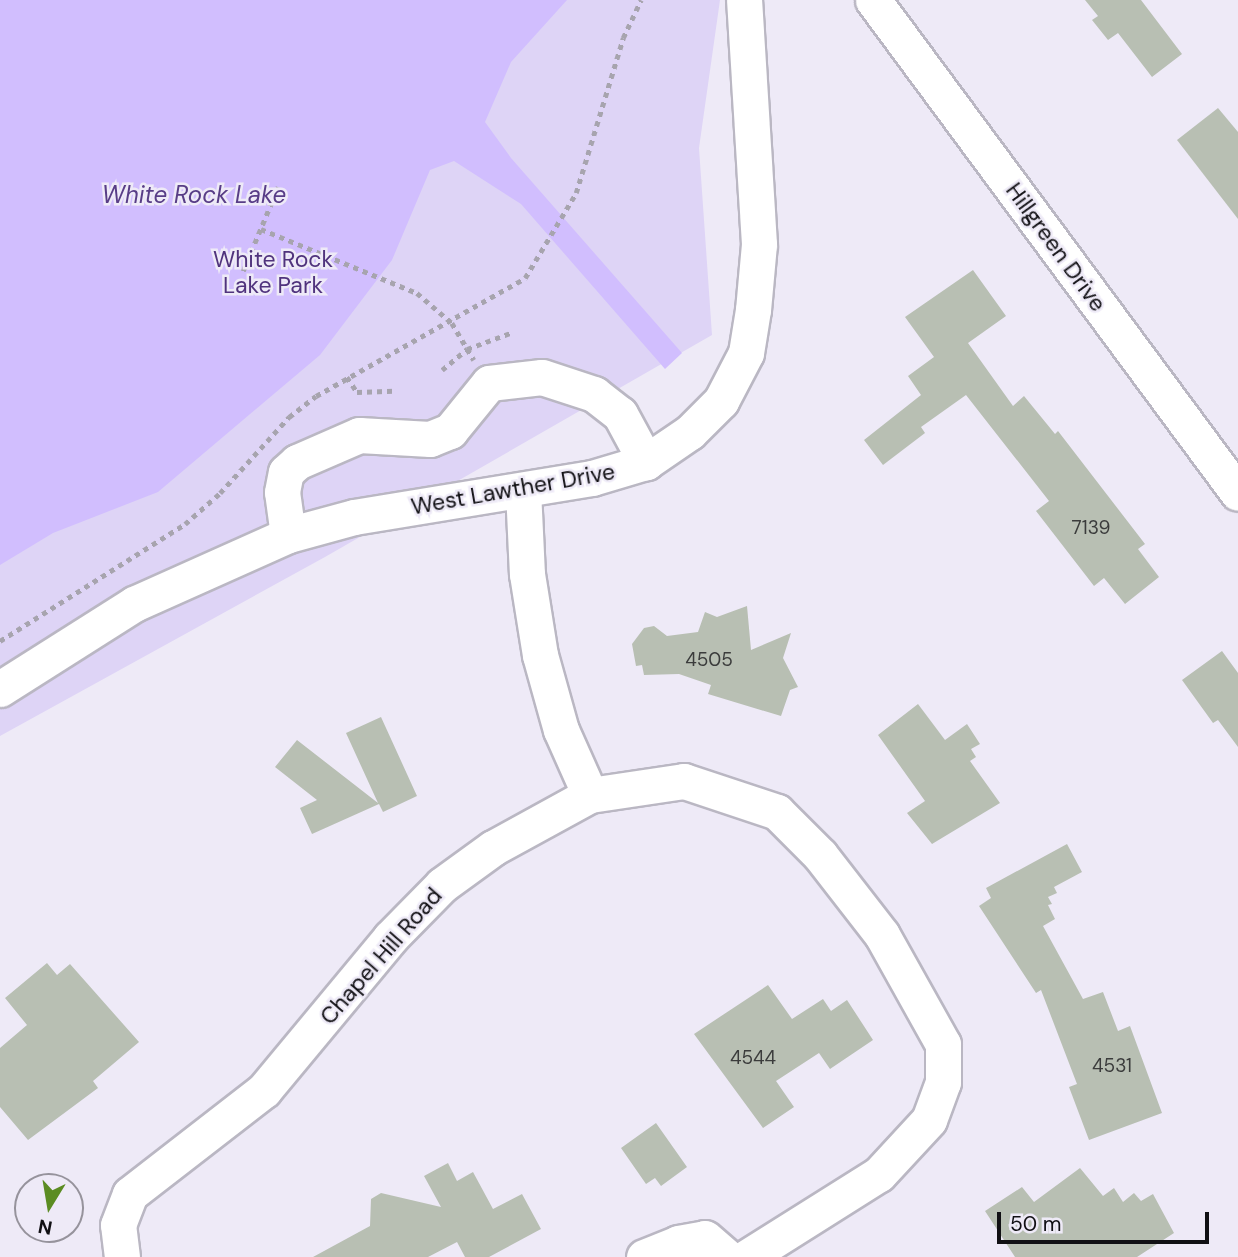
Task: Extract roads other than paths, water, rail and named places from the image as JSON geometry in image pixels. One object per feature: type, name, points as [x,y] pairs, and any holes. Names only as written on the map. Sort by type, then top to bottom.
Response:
[{"type":"street","name":"West Lawther Drive","points":[[0,690],[134,604],[288,535],[354,517],[592,478],[646,462],[690,432],[721,401],[746,353],[759,244],[744,0]]},
{"type":"street","name":"Hillgreen Drive","points":[[873,0],[1238,493]]},
{"type":"street","points":[[288,535],[282,492],[286,472],[297,461],[359,435],[430,439],[450,431],[489,383],[542,377],[594,394],[620,414],[646,462]]},
{"type":"street","points":[[523,490],[527,574],[540,655],[561,730],[590,795]]},
{"type":"street","name":"Chapel Hill Road","points":[[122,1257],[118,1225],[130,1194],[264,1090],[390,938],[442,885],[503,842],[590,795],[684,781],[777,812],[820,855],[883,935],[943,1045],[943,1082],[929,1120],[879,1174],[747,1257]]},
{"type":"street","points":[[644,1257],[678,1243],[705,1238],[727,1257]]},
{"type":"water","name":"White Rock Lake","points":[[0,0],[567,0],[511,62],[485,122],[511,158],[682,353],[665,369],[521,204],[454,161],[430,170],[392,260],[320,355],[158,492],[53,533],[0,565]]},
{"type":"park label","name":"White Rock Lake Park","points":[[273,272]]}]
